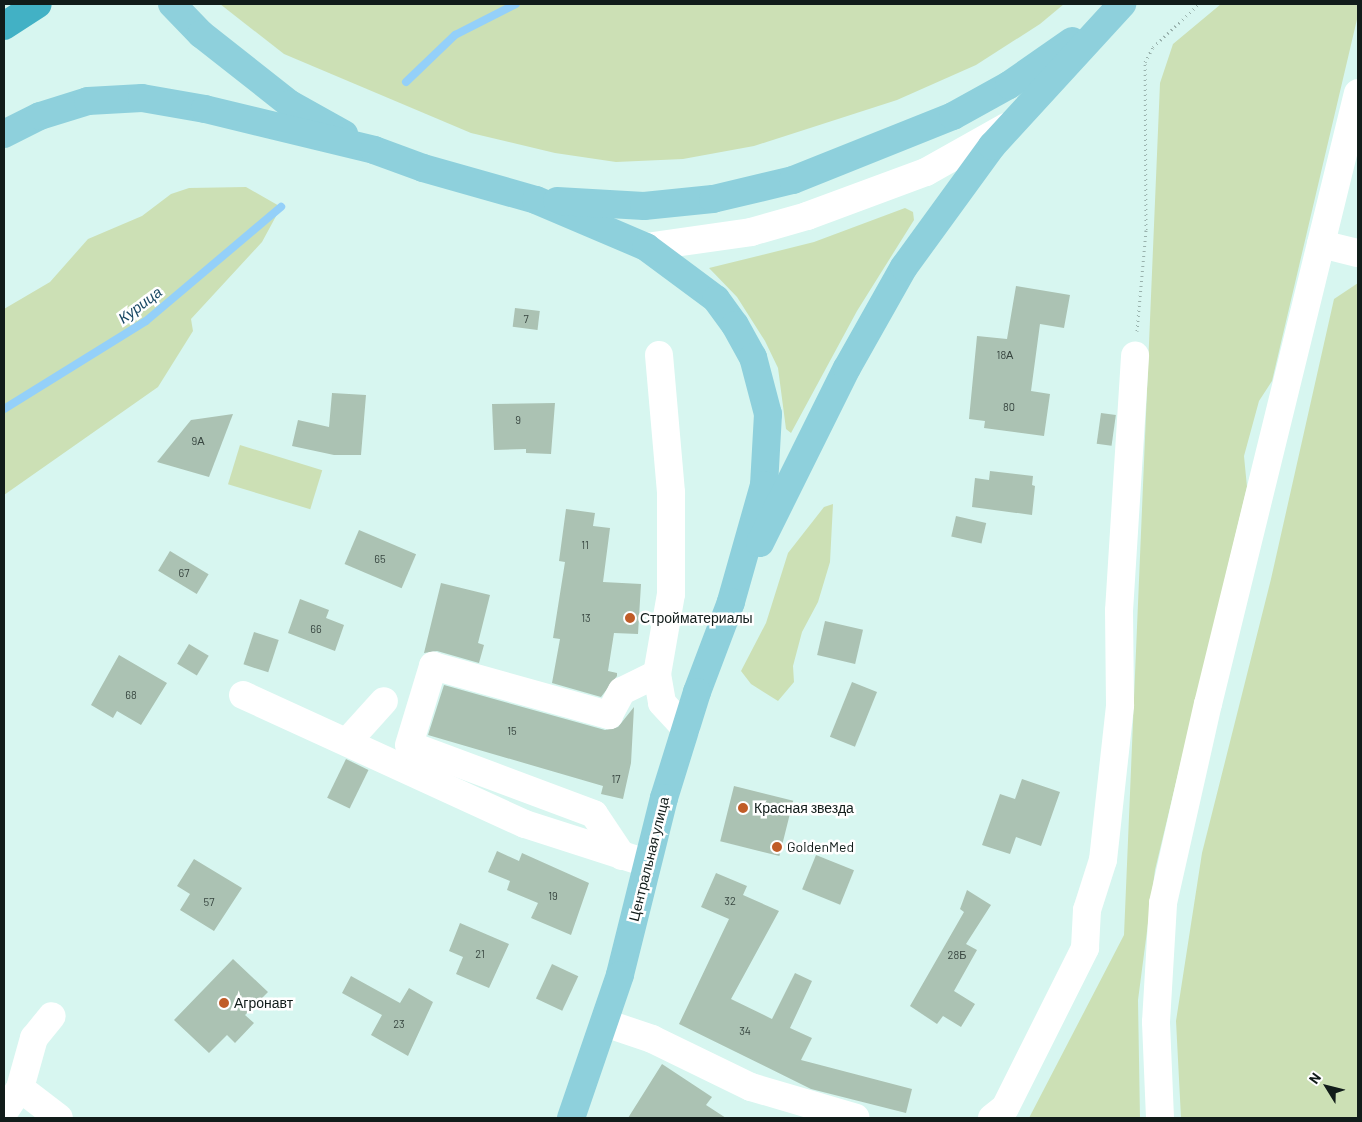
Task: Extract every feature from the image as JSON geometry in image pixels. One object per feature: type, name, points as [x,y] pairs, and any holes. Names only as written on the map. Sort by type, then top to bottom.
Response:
[{"type":"highway","points":[[5,25],[38,4]]},
{"type":"main road","points":[[172,4],[201,34],[290,104],[374,150]]},
{"type":"main road","points":[[536,200],[644,206],[713,199],[793,180],[953,116],[1017,79],[1120,4]]},
{"type":"main road","points":[[731,602],[810,442],[904,267],[961,185],[1014,122],[1120,4]]},
{"type":"main road","points":[[4,134],[40,116],[88,101],[142,98],[205,109],[374,150],[423,168],[536,200],[646,247],[716,299],[752,357],[768,414],[764,485],[731,602]]},
{"type":"main road","name":"Центральная улица","points":[[571,1118],[605,1023],[635,859],[686,729],[731,602]]},
{"type":"street","points":[[1160,1118],[1156,1022],[1163,903],[1210,694],[1358,93]]},
{"type":"street","points":[[646,247],[751,232],[807,216],[926,172],[1014,122]]},
{"type":"street","points":[[1321,244],[1358,253]]},
{"type":"street","points":[[659,355],[671,493],[671,594],[657,674],[662,703],[686,729]]},
{"type":"street","points":[[992,1118],[1005,1108],[1085,948],[1087,910],[1103,860],[1120,705],[1119,611],[1135,356]]},
{"type":"street","points":[[635,859],[594,814],[409,745],[433,666],[609,715],[622,691],[657,674]]},
{"type":"street","points":[[243,695],[525,824],[635,859]]},
{"type":"street","points":[[347,742],[384,701]]},
{"type":"street","points":[[4,1112],[20,1088],[34,1038],[52,1016]]},
{"type":"street","points":[[605,1023],[652,1039],[751,1087],[788,1109],[856,1118]]},
{"type":"street","points":[[20,1088],[59,1118]]},
{"type":"path","points":[[1135,356],[1146,230],[1145,62],[1153,47],[1199,4]]},
{"type":"green space","points":[[220,4],[1064,4],[1040,24],[976,65],[897,100],[754,146],[683,159],[616,162],[555,153],[471,133],[284,54]]},
{"type":"green space","points":[[1221,4],[1358,4],[1358,15],[1272,381],[1259,401],[1244,456],[1247,487],[1155,870],[1138,1000],[1140,1118],[1029,1118],[1124,935],[1160,83],[1173,44]]},
{"type":"green space","points":[[246,187],[281,207],[262,242],[191,319],[193,331],[158,387],[4,495],[4,309],[50,282],[88,239],[142,216],[171,194],[189,188]]},
{"type":"green space","points":[[905,208],[913,212],[914,220],[857,311],[791,433],[786,429],[778,368],[765,341],[737,297],[709,268],[814,242]]},
{"type":"green space","points":[[1358,283],[1358,1118],[1181,1118],[1176,1021],[1202,853],[1271,579],[1334,299]]},
{"type":"green space","points":[[240,445],[322,470],[310,509],[228,484]]},
{"type":"green space","points":[[833,504],[830,562],[818,602],[802,632],[793,666],[794,682],[778,701],[751,684],[741,671],[766,623],[788,553],[824,507]]},
{"type":"building","points":[[1016,286],[1070,295],[1064,328],[1040,324],[1031,391],[1050,394],[1044,436],[984,428],[985,421],[969,419],[977,336],[1007,339]]},
{"type":"building","points":[[515,308],[540,311],[537,330],[513,327]]},
{"type":"building","points":[[332,393],[366,395],[361,455],[334,455],[292,446],[298,420],[329,427]]},
{"type":"building","points":[[555,403],[551,454],[526,453],[526,449],[494,450],[492,404]]},
{"type":"building","points":[[1101,413],[1116,415],[1112,446],[1097,444]]},
{"type":"building","points":[[233,414],[209,477],[157,462],[191,420]]},
{"type":"building","points":[[990,471],[1033,476],[1032,485],[1035,486],[1032,515],[972,507],[975,478],[989,480]]},
{"type":"building","points":[[566,509],[595,513],[593,526],[610,528],[603,582],[641,584],[638,634],[614,633],[608,671],[617,673],[617,676],[601,697],[552,683],[560,639],[553,638],[565,562],[559,561]]},
{"type":"building","points":[[956,516],[986,523],[981,543],[951,536]]},
{"type":"building","points":[[359,530],[416,554],[402,588],[345,564]]},
{"type":"building","points":[[170,551],[209,574],[197,594],[158,571]]},
{"type":"building","points":[[441,583],[490,595],[478,643],[484,645],[479,663],[437,651],[424,653]]},
{"type":"building","points":[[300,599],[329,610],[326,618],[344,625],[335,651],[288,633]]},
{"type":"building","points":[[825,621],[863,630],[855,664],[817,655]]},
{"type":"building","points":[[254,632],[279,640],[268,672],[243,664]]},
{"type":"building","points":[[189,644],[209,656],[197,676],[177,664]]},
{"type":"building","points":[[119,655],[167,683],[141,725],[117,711],[113,718],[91,705]]},
{"type":"building","points":[[852,682],[877,692],[855,747],[830,737]]},
{"type":"building","points":[[444,685],[605,730],[618,727],[634,707],[631,763],[623,799],[601,794],[603,786],[428,735]]},
{"type":"building","points":[[346,759],[368,770],[350,809],[327,798]]},
{"type":"building","points":[[1022,779],[1060,792],[1041,846],[1016,837],[1010,854],[982,845],[1000,794],[1015,799]]},
{"type":"building","points":[[734,786],[793,801],[779,856],[720,841]]},
{"type":"building","points":[[497,851],[519,861],[522,853],[589,883],[571,935],[531,918],[538,903],[507,890],[510,881],[488,872]]},
{"type":"building","points":[[816,855],[854,870],[840,905],[802,889]]},
{"type":"building","points":[[194,859],[242,888],[214,931],[180,910],[190,894],[177,886]]},
{"type":"building","points":[[716,873],[747,886],[743,895],[779,911],[731,999],[772,1019],[795,973],[812,981],[790,1028],[812,1038],[801,1060],[912,1089],[906,1113],[811,1089],[679,1024],[729,919],[701,907]]},
{"type":"building","points":[[967,890],[991,905],[966,944],[977,950],[954,991],[975,1004],[961,1027],[943,1016],[937,1024],[910,1006],[964,912],[960,909]]},
{"type":"building","points":[[460,923],[509,944],[489,988],[456,974],[463,957],[449,951]]},
{"type":"building","name":"Агронавт","points":[[233,959],[268,992],[245,1015],[254,1023],[235,1043],[227,1035],[209,1053],[174,1020]]},
{"type":"building","points":[[552,964],[578,976],[562,1011],[536,998]]},
{"type":"building","points":[[351,976],[400,1003],[409,988],[433,1002],[408,1056],[371,1035],[382,1015],[342,993]]},
{"type":"building","points":[[662,1064],[712,1097],[706,1105],[726,1118],[628,1118]]},
{"type":"waterway","name":"Курица","points":[[406,82],[455,35],[516,4]]},
{"type":"waterway","name":"Курица","points":[[4,409],[146,321],[281,207]]},
{"type":"place","name":"Стройматериалы","points":[[630,618]]},
{"type":"place","name":"Красная звезда","points":[[743,808]]},
{"type":"place","name":"GoldenMed","points":[[777,847]]},
{"type":"place","name":"Агронавт","points":[[224,1003]]}]
